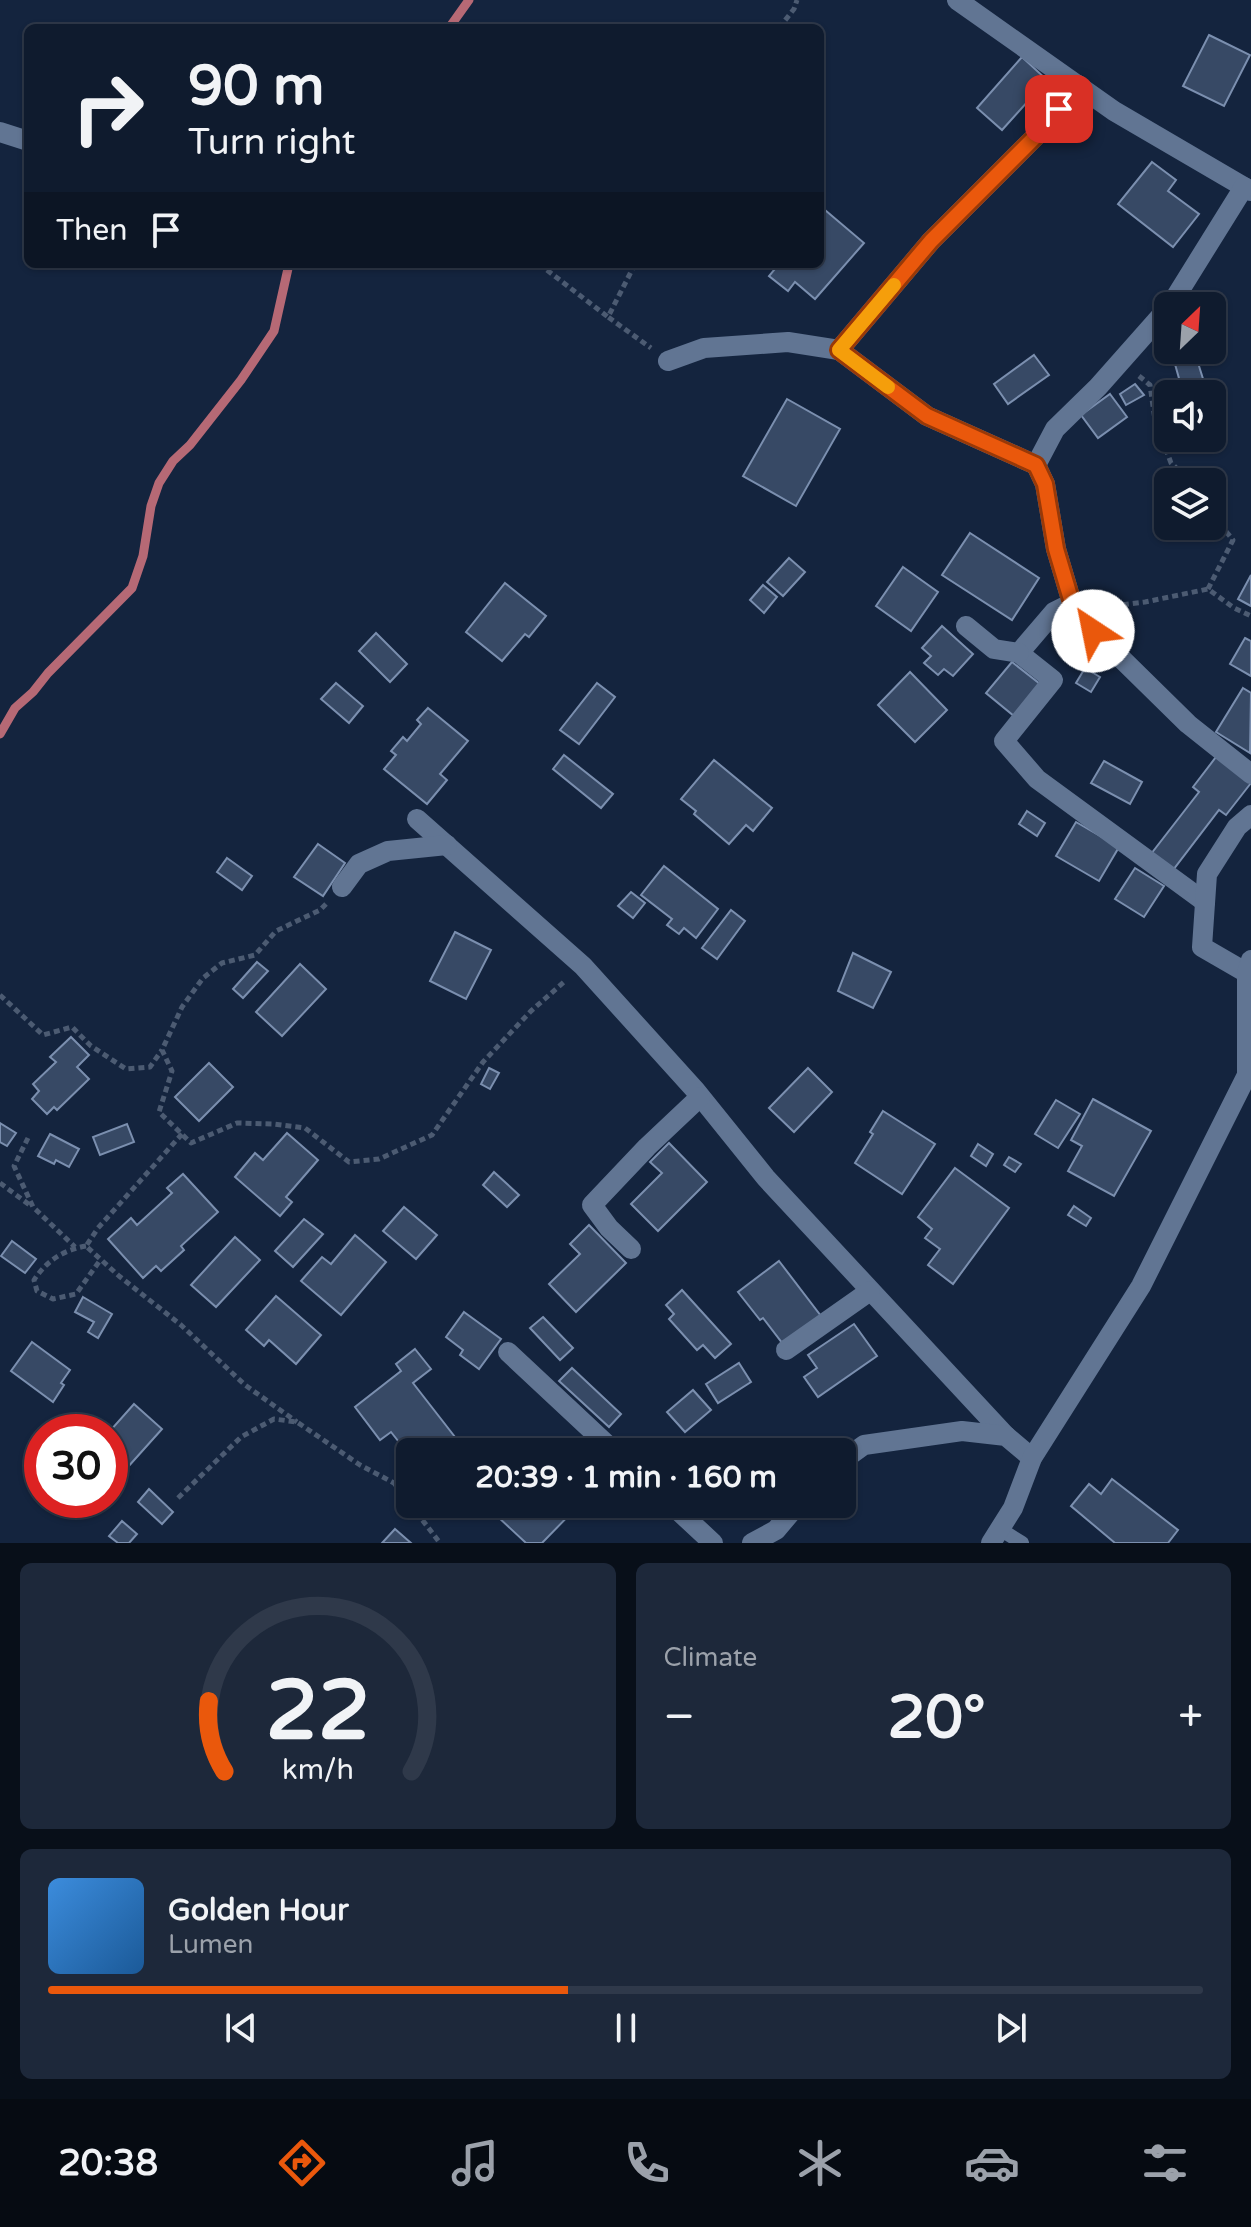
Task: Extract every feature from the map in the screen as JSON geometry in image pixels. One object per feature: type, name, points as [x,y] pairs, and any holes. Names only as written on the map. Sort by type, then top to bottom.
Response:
[{"type":"street","points":[[957,0],[1114,111],[1247,189],[1179,292]]},
{"type":"street","points":[[839,350],[931,241],[1040,132],[1078,85]]},
{"type":"street","points":[[0,132],[24,140]]},
{"type":"street","points":[[1036,465],[1055,429],[1154,324]]},
{"type":"street","points":[[668,361],[704,348],[788,342],[839,350],[927,416],[1036,465],[1045,484],[1056,549],[1073,608],[1188,724],[1251,774]]},
{"type":"street","points":[[1019,653],[1054,612],[1073,608]]},
{"type":"street","points":[[966,626],[994,649],[1019,653],[1053,680],[1004,741],[1037,779],[1205,902]]},
{"type":"street","points":[[995,1536],[1013,1508],[1032,1458],[1141,1286],[1247,1075],[1249,967],[1202,947],[1207,874],[1237,827],[1251,815]]},
{"type":"street","points":[[417,819],[583,966],[700,1097],[766,1178],[1006,1436],[1032,1458]]},
{"type":"street","points":[[342,887],[359,864],[388,851],[447,845]]},
{"type":"street","points":[[631,1249],[609,1228],[592,1205],[700,1097]]},
{"type":"street","points":[[786,1350],[870,1291]]},
{"type":"street","points":[[508,1352],[600,1438]]},
{"type":"street","points":[[856,1451],[864,1445],[962,1431],[1006,1436]]},
{"type":"street","points":[[686,1518],[713,1543]]},
{"type":"street","points":[[752,1543],[776,1530],[786,1518]]},
{"type":"lane","points":[[995,1536],[1022,1543]]},
{"type":"path","points":[[782,24],[797,0]]},
{"type":"path","points":[[544,268],[668,361]]},
{"type":"path","points":[[608,317],[633,268]]},
{"type":"path","points":[[1121,361],[1150,385],[1155,420],[1171,463],[1176,468]]},
{"type":"path","points":[[1208,589],[1233,540],[1226,531]]},
{"type":"path","points":[[1073,608],[1145,602],[1208,589],[1251,616]]},
{"type":"path","points":[[0,995],[43,1035],[72,1027],[91,1046],[126,1069],[150,1067],[162,1050],[182,1007],[203,978],[222,963],[255,955],[276,931],[320,910],[342,887]]},
{"type":"path","points":[[162,1050],[172,1071],[159,1112],[191,1143],[237,1123],[274,1124],[305,1128],[349,1162],[379,1159],[432,1135],[483,1062],[531,1011],[583,966]]},
{"type":"path","points":[[101,1259],[76,1294],[53,1299],[37,1291],[34,1280],[39,1272],[65,1250],[86,1246],[98,1228],[182,1134]]},
{"type":"path","points":[[28,1138],[14,1166],[33,1207]]},
{"type":"path","points":[[0,1183],[33,1207],[76,1248]]},
{"type":"path","points":[[86,1246],[181,1325],[245,1385],[360,1465],[394,1483],[440,1543]]},
{"type":"path","points":[[178,1498],[241,1437],[274,1419],[297,1422]]},
{"type":"building","points":[[1209,35],[1250,55],[1224,106],[1183,86]]},
{"type":"building","points":[[1022,57],[1047,80],[1002,130],[977,108]]},
{"type":"building","points":[[1152,162],[1176,180],[1168,191],[1199,214],[1173,247],[1118,204]]},
{"type":"building","points":[[824,211],[864,243],[815,299],[795,282],[788,291],[769,276],[776,268],[824,268]]},
{"type":"building","points":[[1034,355],[1049,375],[1008,404],[994,384]]},
{"type":"building","points":[[1175,364],[1198,364],[1203,380],[1179,380]]},
{"type":"building","points":[[1135,384],[1144,395],[1126,405],[1120,394]]},
{"type":"building","points":[[1110,394],[1127,417],[1098,438],[1081,415]]},
{"type":"building","points":[[787,399],[840,429],[796,506],[743,476]]},
{"type":"building","points":[[970,533],[1039,578],[1012,620],[942,575]]},
{"type":"building","points":[[789,558],[805,572],[783,596],[767,582]]},
{"type":"building","points":[[903,567],[938,592],[911,631],[876,606]]},
{"type":"building","points":[[1251,575],[1251,606],[1238,599]]},
{"type":"building","points":[[505,583],[546,616],[529,637],[525,634],[502,661],[466,632]]},
{"type":"building","points":[[763,585],[777,597],[764,613],[750,600]]},
{"type":"building","points":[[942,626],[973,654],[953,676],[944,669],[938,675],[924,663],[931,656],[922,648]]},
{"type":"building","points":[[376,633],[407,664],[390,682],[359,651]]},
{"type":"building","points":[[1245,638],[1251,641],[1251,676],[1230,664]]},
{"type":"building","points":[[1012,662],[1040,684],[1014,716],[986,693]]},
{"type":"building","points":[[1085,668],[1100,677],[1091,692],[1076,683]]},
{"type":"building","points":[[910,672],[947,710],[915,742],[878,705]]},
{"type":"building","points":[[336,683],[363,706],[349,723],[321,699]]},
{"type":"building","points":[[597,683],[615,697],[579,744],[560,730]]},
{"type":"building","points":[[1243,688],[1251,693],[1250,753],[1216,732]]},
{"type":"building","points":[[428,708],[468,741],[440,774],[447,780],[427,804],[384,769],[396,755],[391,751],[403,737],[407,741],[421,724],[417,720]]},
{"type":"building","points":[[564,755],[613,794],[601,808],[553,769]]},
{"type":"building","points":[[1216,757],[1251,783],[1226,815],[1219,810],[1173,870],[1151,854],[1199,792],[1193,787]]},
{"type":"building","points":[[714,760],[772,808],[753,831],[746,825],[729,844],[681,799]]},
{"type":"building","points":[[1104,761],[1142,782],[1130,804],[1091,783]]},
{"type":"building","points":[[1027,811],[1045,823],[1037,836],[1019,824]]},
{"type":"building","points":[[1076,822],[1119,847],[1099,881],[1056,856]]},
{"type":"building","points":[[318,844],[345,863],[323,896],[294,877]]},
{"type":"building","points":[[227,858],[252,876],[242,890],[217,872]]},
{"type":"building","points":[[664,866],[718,909],[696,938],[684,928],[679,934],[667,925],[672,919],[641,895]]},
{"type":"building","points":[[1135,868],[1164,886],[1144,917],[1115,899]]},
{"type":"building","points":[[631,892],[645,903],[633,918],[618,906]]},
{"type":"building","points":[[731,910],[745,921],[717,959],[702,948]]},
{"type":"building","points":[[455,932],[491,950],[466,999],[430,981]]},
{"type":"building","points":[[853,953],[891,972],[873,1008],[838,991]]},
{"type":"building","points":[[257,962],[268,971],[243,998],[233,989]]},
{"type":"building","points":[[300,964],[326,989],[282,1036],[256,1012]]},
{"type":"building","points":[[71,1037],[89,1055],[77,1067],[89,1079],[57,1110],[54,1107],[47,1114],[32,1099],[39,1091],[33,1084],[56,1062],[50,1057]]},
{"type":"building","points":[[209,1063],[233,1087],[199,1121],[175,1097]]},
{"type":"building","points":[[489,1068],[499,1073],[490,1089],[481,1084]]},
{"type":"building","points":[[808,1068],[832,1092],[794,1132],[769,1108]]},
{"type":"building","points":[[1093,1099],[1151,1131],[1114,1196],[1068,1171],[1082,1146],[1071,1140]]},
{"type":"building","points":[[1056,1100],[1080,1114],[1058,1148],[1035,1134]]},
{"type":"building","points":[[883,1111],[935,1144],[902,1194],[855,1163]]},
{"type":"building","points":[[0,1123],[16,1133],[7,1146],[0,1142]]},
{"type":"building","points":[[127,1124],[134,1142],[100,1155],[93,1137]]},
{"type":"building","points":[[287,1133],[318,1160],[286,1197],[292,1202],[280,1216],[235,1177],[255,1153],[263,1160]]},
{"type":"building","points":[[50,1134],[79,1149],[69,1167],[38,1156]]},
{"type":"building","points":[[669,1143],[707,1182],[658,1231],[631,1204],[662,1173],[650,1162]]},
{"type":"building","points":[[978,1144],[993,1154],[986,1166],[971,1156]]},
{"type":"building","points":[[1009,1157],[1021,1164],[1015,1172],[1004,1165]]},
{"type":"building","points":[[955,1168],[1009,1208],[953,1284],[928,1265],[940,1249],[925,1238],[932,1229],[918,1217]]},
{"type":"building","points":[[494,1172],[519,1195],[507,1207],[483,1185]]},
{"type":"building","points":[[183,1174],[218,1212],[181,1246],[184,1250],[161,1271],[156,1266],[143,1278],[108,1239],[131,1218],[137,1225],[172,1193],[167,1188]]},
{"type":"building","points":[[1074,1206],[1091,1218],[1086,1226],[1068,1215]]},
{"type":"building","points":[[404,1207],[437,1235],[416,1259],[383,1231]]},
{"type":"building","points":[[304,1219],[323,1234],[293,1267],[275,1251]]},
{"type":"building","points":[[589,1225],[626,1263],[576,1312],[549,1284],[580,1254],[570,1244]]},
{"type":"building","points":[[355,1235],[386,1262],[341,1315],[301,1281],[322,1257],[331,1264]]},
{"type":"building","points":[[235,1237],[260,1260],[216,1307],[191,1285]]},
{"type":"building","points":[[12,1241],[36,1259],[25,1273],[1,1256]]},
{"type":"building","points":[[779,1261],[821,1316],[783,1344],[738,1292]]},
{"type":"building","points":[[682,1290],[731,1344],[715,1358],[703,1345],[697,1350],[669,1319],[674,1314],[666,1305]]},
{"type":"building","points":[[276,1296],[321,1335],[296,1364],[269,1340],[264,1346],[246,1330]]},
{"type":"building","points":[[83,1297],[112,1314],[98,1338],[88,1332],[94,1322],[75,1312]]},
{"type":"building","points":[[464,1312],[501,1339],[479,1369],[460,1355],[463,1350],[446,1337]]},
{"type":"building","points":[[543,1317],[573,1348],[560,1360],[530,1328]]},
{"type":"building","points":[[854,1324],[877,1356],[818,1397],[804,1377],[817,1368],[808,1355]]},
{"type":"building","points":[[32,1342],[70,1370],[53,1402],[11,1371]]},
{"type":"building","points":[[415,1349],[431,1369],[413,1383],[456,1438],[396,1438],[391,1432],[380,1440],[355,1407],[401,1371],[396,1364]]},
{"type":"building","points":[[739,1363],[751,1382],[718,1403],[706,1384]]},
{"type":"building","points":[[572,1368],[621,1414],[609,1427],[559,1381]]},
{"type":"building","points":[[693,1390],[711,1410],[685,1432],[667,1412]]},
{"type":"building","points":[[134,1404],[162,1429],[128,1467],[128,1414],[125,1414]]},
{"type":"building","points":[[1112,1479],[1178,1530],[1168,1543],[1115,1543],[1071,1506],[1089,1484],[1101,1494]]},
{"type":"building","points":[[149,1489],[173,1512],[162,1524],[138,1502]]},
{"type":"building","points":[[499,1518],[566,1518],[542,1543],[526,1543]]},
{"type":"building","points":[[122,1521],[137,1534],[129,1543],[118,1543],[109,1536]]},
{"type":"building","points":[[395,1529],[411,1543],[382,1543]]},
{"type":"waterway","points":[[452,24],[469,0]]},
{"type":"waterway","points":[[0,734],[15,708],[132,588],[143,556],[151,506],[159,483],[173,461],[190,445],[241,380],[274,331],[288,268]]},
{"type":"slow traffic","points":[[888,387],[839,350],[894,285]]},
{"type":"route","points":[[1059,109],[931,241],[839,350],[927,416],[1036,465],[1045,484],[1056,549],[1075,613],[1093,631]]}]
